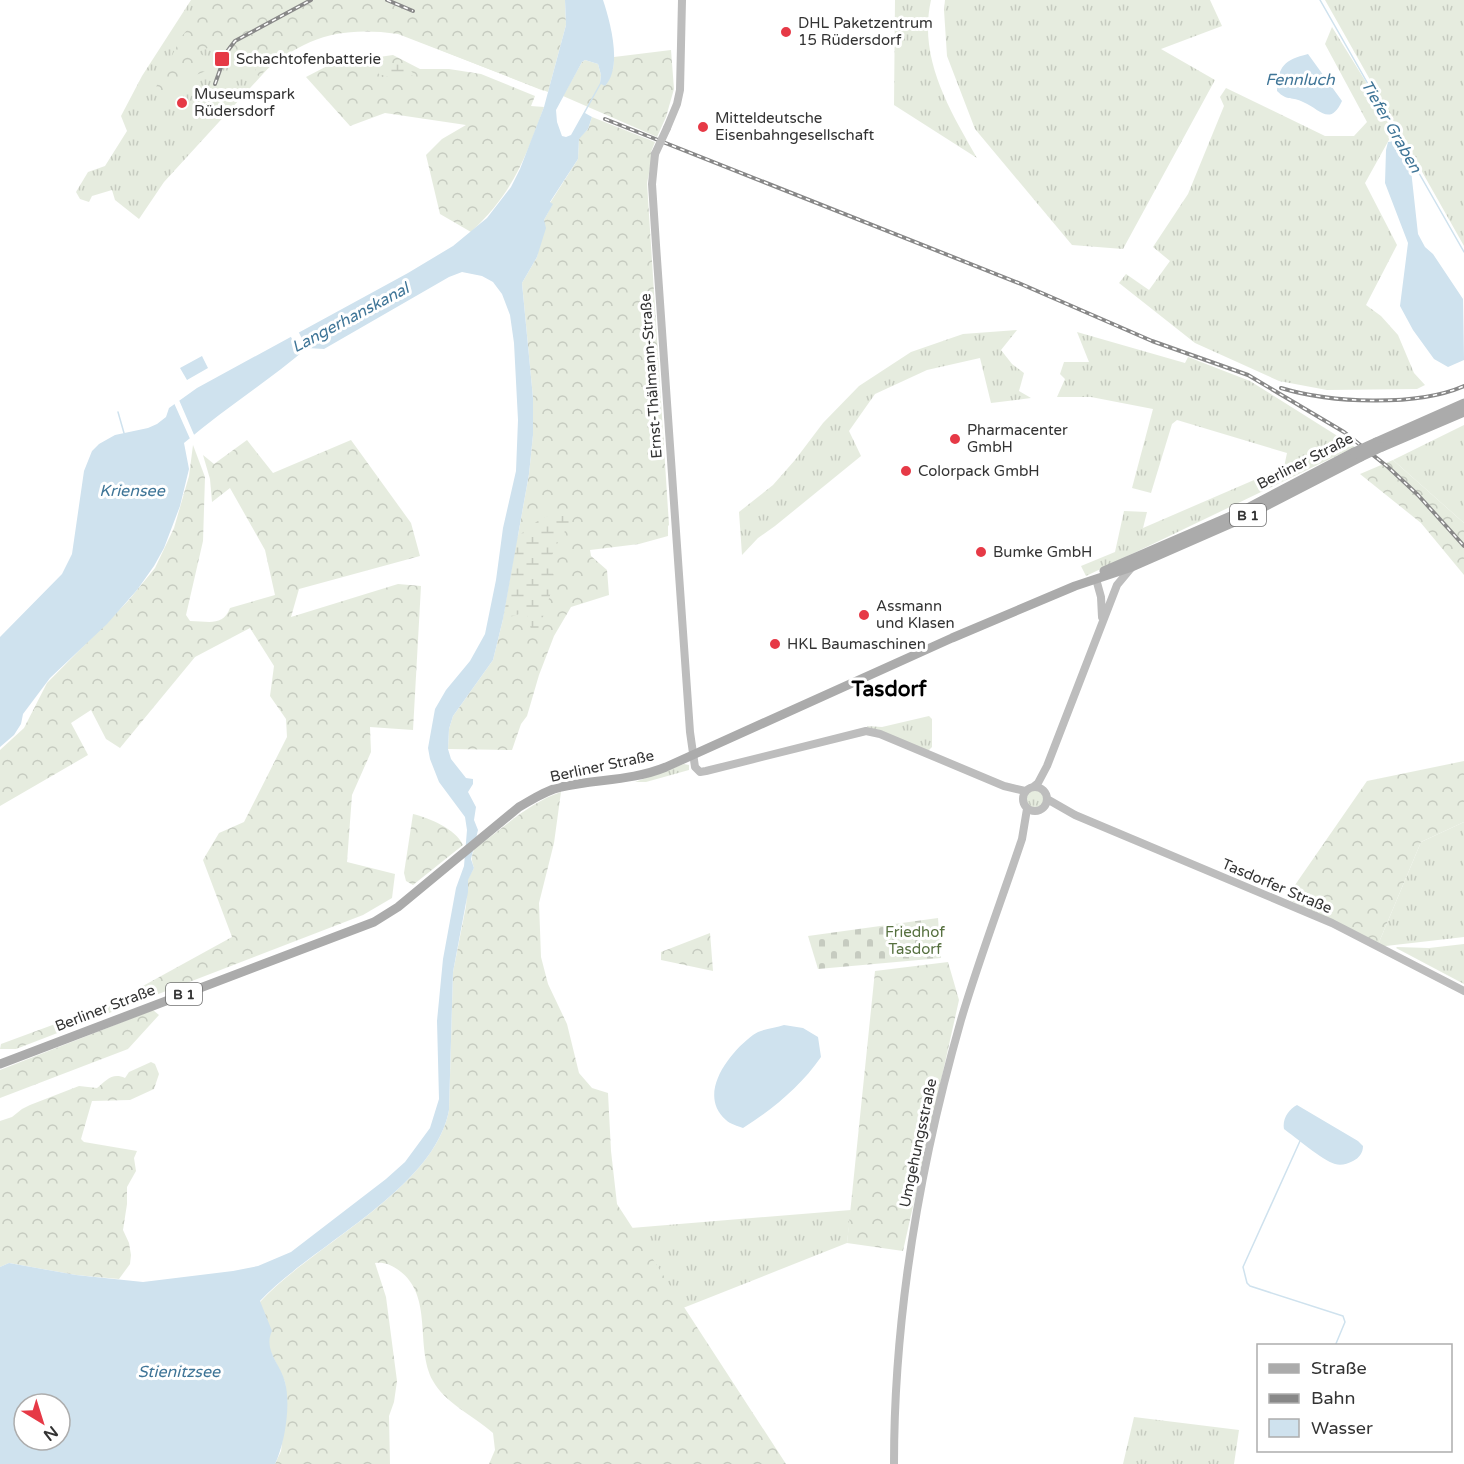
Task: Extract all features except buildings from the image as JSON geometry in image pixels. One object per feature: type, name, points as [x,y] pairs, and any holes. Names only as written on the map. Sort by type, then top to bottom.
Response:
[{"type":"main road","name":"Ernst-Thälmann-Straße","points":[[682,0],[680,90],[677,104],[655,154],[652,184],[692,755]]},
{"type":"main road","name":"Berliner Straße","points":[[1096,579],[1103,571],[1238,513],[1464,403]]},
{"type":"main road","name":"Berliner Straße","points":[[1379,445],[1464,412]]},
{"type":"main road","name":"Berliner Straße","points":[[0,1064],[364,927],[398,907],[519,807],[540,795],[558,787],[647,774],[952,638],[1096,579],[1132,567],[1237,521],[1358,455]]},
{"type":"main road","points":[[1035,810],[1030,792],[1047,766],[1100,623],[1117,585],[1132,567]]},
{"type":"main road","points":[[1096,579],[1102,603],[1100,623]]},
{"type":"main road","points":[[692,755],[697,770],[706,771],[866,731],[880,734],[1004,786],[1047,799]]},
{"type":"main road","name":"Umgehungsstraße","points":[[894,1464],[895,1414],[903,1312],[924,1169],[962,1018],[1022,839],[1035,810],[1047,799]]},
{"type":"main road","name":"Tasdorfer Straße","points":[[1047,799],[1075,815],[1332,924],[1464,991]]},
{"type":"main road","name":"Tasdorfer Straße","points":[[1035,810],[1075,815]]},
{"type":"green space","name":"Museumspark Rüdersdorf","points":[[191,0],[554,0],[555,28],[544,91],[395,32],[345,31],[316,39],[287,53],[272,64],[164,182],[139,219],[115,200],[112,190],[92,196],[89,202],[80,199],[76,192],[88,172],[105,166],[127,131],[121,116],[142,76]]},
{"type":"green space","points":[[218,0],[565,0],[566,25],[548,92],[398,34],[377,32],[340,33],[323,37],[291,52],[259,76],[253,73],[256,70],[244,60],[236,64],[226,62],[219,45],[197,51],[211,62],[206,71],[186,79],[168,92],[155,89],[182,36],[196,19]]},
{"type":"green space","points":[[895,0],[931,0],[928,21],[932,63],[956,121],[977,158],[894,105]]},
{"type":"green space","points":[[945,0],[1210,0],[1222,26],[1161,49],[1215,80],[1123,249],[1072,245],[975,129],[947,56]]},
{"type":"green space","points":[[1325,0],[1464,0],[1464,246]]},
{"type":"green space","points":[[1332,27],[1395,129],[1365,183],[1397,245],[1366,305],[1381,316],[1398,335],[1414,373],[1425,385],[1417,389],[1327,390],[1279,381],[1195,343],[1119,283],[1126,274],[1149,290],[1170,261],[1153,247],[1188,194],[1224,106],[1220,97],[1226,88],[1325,136],[1354,136],[1367,122],[1325,44]]},
{"type":"green space","points":[[671,50],[674,89],[666,117],[657,137],[563,96],[585,60],[598,64],[601,75],[600,83],[613,69],[614,57]]},
{"type":"green space","points":[[393,55],[420,69],[449,69],[481,74],[535,96],[531,106],[544,107],[524,159],[508,189],[471,232],[440,214],[426,155],[442,139],[466,125],[385,113],[350,126],[306,77],[331,64]]},
{"type":"green space","points":[[393,64],[405,65],[414,74],[407,79],[398,76],[382,77],[378,73],[383,67]]},
{"type":"green space","points":[[592,117],[655,142],[651,152],[653,154],[647,183],[668,536],[639,544],[590,550],[591,556],[607,570],[609,595],[571,607],[554,636],[527,716],[521,724],[512,750],[448,749],[449,729],[453,716],[493,660],[503,619],[529,474],[533,435],[533,398],[522,283],[537,257],[544,220],[552,205],[550,203],[578,159],[579,138],[588,129]]},
{"type":"green space","points":[[1017,330],[1001,350],[1012,364],[1024,373],[1019,391],[1031,398],[991,403],[980,358],[927,370],[875,394],[849,431],[861,456],[758,538],[742,555],[739,512],[773,485],[823,423],[859,386],[911,352],[963,334]]},
{"type":"green space","points":[[1077,332],[1185,363],[1188,357],[1250,381],[1355,447],[1086,576],[1081,566],[1115,552],[1124,511],[1147,512],[1143,528],[1284,467],[1287,453],[1177,420],[1172,424],[1151,493],[1132,488],[1153,409],[1091,397],[1057,397],[1065,379],[1060,374],[1064,362],[1089,362]]},
{"type":"green space","points":[[1464,425],[1464,523],[1393,460]]},
{"type":"green space","points":[[247,440],[273,473],[351,440],[411,523],[420,556],[299,589],[291,617],[398,584],[421,586],[413,730],[370,727],[371,752],[352,795],[347,862],[395,874],[392,898],[363,915],[16,1049],[0,1049],[1,1044],[112,1003],[232,937],[203,860],[219,833],[244,822],[287,737],[286,719],[270,696],[274,666],[250,628],[195,657],[120,748],[106,739],[91,710],[71,723],[88,755],[0,806],[0,750],[24,728],[47,683],[128,601],[155,568],[174,528],[189,476],[193,445],[205,477],[203,541],[186,615],[190,621],[214,622],[223,618],[230,608],[275,595],[265,550],[230,488],[212,502],[210,479],[203,455],[214,464]]},
{"type":"green space","points":[[1393,460],[1464,523],[1464,575],[1421,523],[1360,474]]},
{"type":"green space","points":[[556,513],[575,516],[559,540],[547,566],[556,577],[539,629],[531,629],[526,612],[503,619],[517,537],[540,519]]},
{"type":"green space","points":[[929,716],[932,719],[932,747],[928,751],[867,726],[882,727]]},
{"type":"green space","points":[[1464,761],[1464,822],[1421,842],[1377,947],[1286,898],[1367,781]]},
{"type":"green space","points":[[684,764],[689,765],[689,770],[646,782],[635,782]]},
{"type":"green space","points":[[1036,789],[1043,792],[1046,799],[1043,806],[1036,809],[1029,806],[1026,799],[1029,792]]},
{"type":"green space","points":[[561,792],[554,843],[539,903],[541,957],[548,984],[567,1024],[579,1073],[592,1088],[608,1093],[617,1204],[786,1464],[489,1464],[495,1450],[493,1433],[444,1396],[433,1381],[425,1353],[420,1306],[416,1292],[409,1280],[397,1269],[386,1264],[375,1263],[386,1297],[397,1381],[389,1416],[390,1464],[275,1464],[281,1451],[287,1404],[285,1382],[269,1348],[260,1302],[282,1281],[396,1191],[420,1166],[439,1139],[449,1110],[453,972],[466,906],[468,879],[474,868],[473,853],[475,848],[527,809]]},
{"type":"green space","points":[[413,814],[434,821],[448,829],[463,845],[413,885],[406,881],[404,873]]},
{"type":"green space","points":[[1464,822],[1464,937],[1377,947],[1421,842]]},
{"type":"green space","name":"Friedhof Tasdorf","points":[[938,918],[941,958],[818,969],[808,936]]},
{"type":"green space","points":[[710,933],[713,971],[661,960],[661,952]]},
{"type":"green space","points":[[1464,944],[1464,984],[1396,948],[1429,948]]},
{"type":"green space","points":[[948,962],[959,1000],[903,1251],[847,1243],[875,971]]},
{"type":"green space","points":[[153,1010],[159,1015],[128,1049],[0,1098],[0,1070]]},
{"type":"green space","points":[[151,1062],[155,1064],[159,1074],[154,1089],[130,1100],[92,1101],[81,1139],[84,1142],[137,1151],[134,1158],[136,1171],[127,1187],[123,1230],[129,1243],[130,1264],[119,1279],[76,1275],[9,1263],[0,1267],[0,1121],[12,1117],[30,1105],[79,1086],[97,1088],[113,1077],[125,1078],[129,1072]]},
{"type":"green space","points":[[851,1210],[847,1243],[683,1308],[631,1228]]},
{"type":"green space","points":[[1134,1417],[1239,1430],[1234,1464],[1123,1464]]},
{"type":"water","points":[[565,0],[603,0],[613,44],[613,68],[610,78],[605,86],[601,84],[585,113],[592,117],[588,129],[579,139],[578,159],[550,202],[553,204],[544,220],[546,228],[537,257],[522,283],[533,398],[533,435],[529,474],[503,619],[493,660],[453,716],[449,729],[448,749],[451,759],[466,778],[473,779],[468,792],[476,807],[474,820],[478,830],[471,859],[474,868],[468,880],[468,892],[453,972],[449,1110],[439,1139],[420,1166],[396,1191],[282,1280],[260,1301],[272,1331],[271,1350],[283,1375],[287,1391],[286,1424],[282,1446],[275,1464],[0,1464],[0,1267],[9,1263],[76,1275],[143,1282],[258,1266],[291,1252],[386,1179],[405,1162],[430,1128],[439,1099],[437,1021],[443,959],[456,888],[464,866],[467,830],[465,817],[439,782],[428,748],[435,709],[446,690],[470,661],[485,634],[496,580],[503,528],[516,471],[518,420],[514,343],[510,315],[502,294],[493,282],[482,276],[462,272],[449,277],[324,349],[307,348],[184,443],[189,469],[180,506],[164,548],[154,566],[137,590],[107,624],[50,678],[23,714],[21,724],[14,735],[0,747],[0,637],[62,574],[72,554],[84,471],[92,451],[99,444],[115,435],[157,424],[166,417],[169,408],[197,388],[453,246],[487,218],[511,187],[544,107],[566,25]],"holes":[[[585,60],[598,64],[601,75],[600,83],[571,135],[562,136],[556,110],[582,62]]]},
{"type":"water","name":"Fennluch","points":[[1308,54],[1342,101],[1338,109],[1329,115],[1299,100],[1284,97],[1277,91],[1279,76],[1284,65]]},
{"type":"water","points":[[1395,141],[1411,170],[1418,234],[1463,299],[1464,360],[1448,367],[1434,359],[1413,330],[1400,306],[1408,243],[1385,183],[1386,150],[1388,142]]},
{"type":"water","points":[[202,356],[208,368],[187,380],[180,368]]},
{"type":"water","points":[[784,1025],[803,1028],[818,1037],[821,1057],[786,1096],[765,1113],[743,1128],[730,1123],[718,1110],[714,1098],[715,1086],[726,1063],[744,1042],[756,1033]]},
{"type":"water","points":[[1297,1105],[1358,1141],[1363,1146],[1359,1157],[1346,1164],[1335,1164],[1284,1129],[1287,1115]]},
{"type":"pier","points":[[297,329],[309,352],[301,357],[289,333]]},
{"type":"pier","points":[[179,400],[195,437],[191,441],[174,403]]},
{"type":"waterway","name":"Tiefer Graben","points":[[1320,0],[1464,252]]},
{"type":"waterway","points":[[118,412],[124,433]]},
{"type":"waterway","points":[[1300,1141],[1243,1267],[1250,1286],[1343,1316],[1345,1322],[1336,1344]]},
{"type":"railway","points":[[215,84],[226,53],[235,41],[311,0]]},
{"type":"railway","points":[[387,0],[413,11]]},
{"type":"railway","points":[[605,119],[1021,284],[1152,341],[1248,375],[1344,432],[1388,467],[1418,495],[1464,546]]},
{"type":"railway","points":[[1281,388],[1324,397],[1398,400],[1444,393],[1464,386]]},
{"type":"place","name":"DHL Paketzentrum 15 Rüdersdorf","points":[[786,32]]},
{"type":"place","name":"Schachtofenbatterie","points":[[222,59]]},
{"type":"place","name":"Museumspark Rüdersdorf","points":[[182,103]]},
{"type":"place","name":"Mitteldeutsche Eisenbahngesellschaft","points":[[703,127]]},
{"type":"place","name":"Pharmacenter GmbH","points":[[955,439]]},
{"type":"place","name":"Colorpack GmbH","points":[[906,471]]},
{"type":"place","name":"Bumke GmbH","points":[[981,552]]},
{"type":"place","name":"Assmann und Klasen","points":[[864,615]]},
{"type":"place","name":"HKL Baumaschinen","points":[[775,644]]},
{"type":"district","name":"Tasdorf","points":[[889,689]]},
{"type":"water label","name":"Langerhanskanal","points":[[350,317]]},
{"type":"water label","name":"Kriensee","points":[[132,490]]},
{"type":"water label","name":"Stienitzsee","points":[[179,1371]]}]
